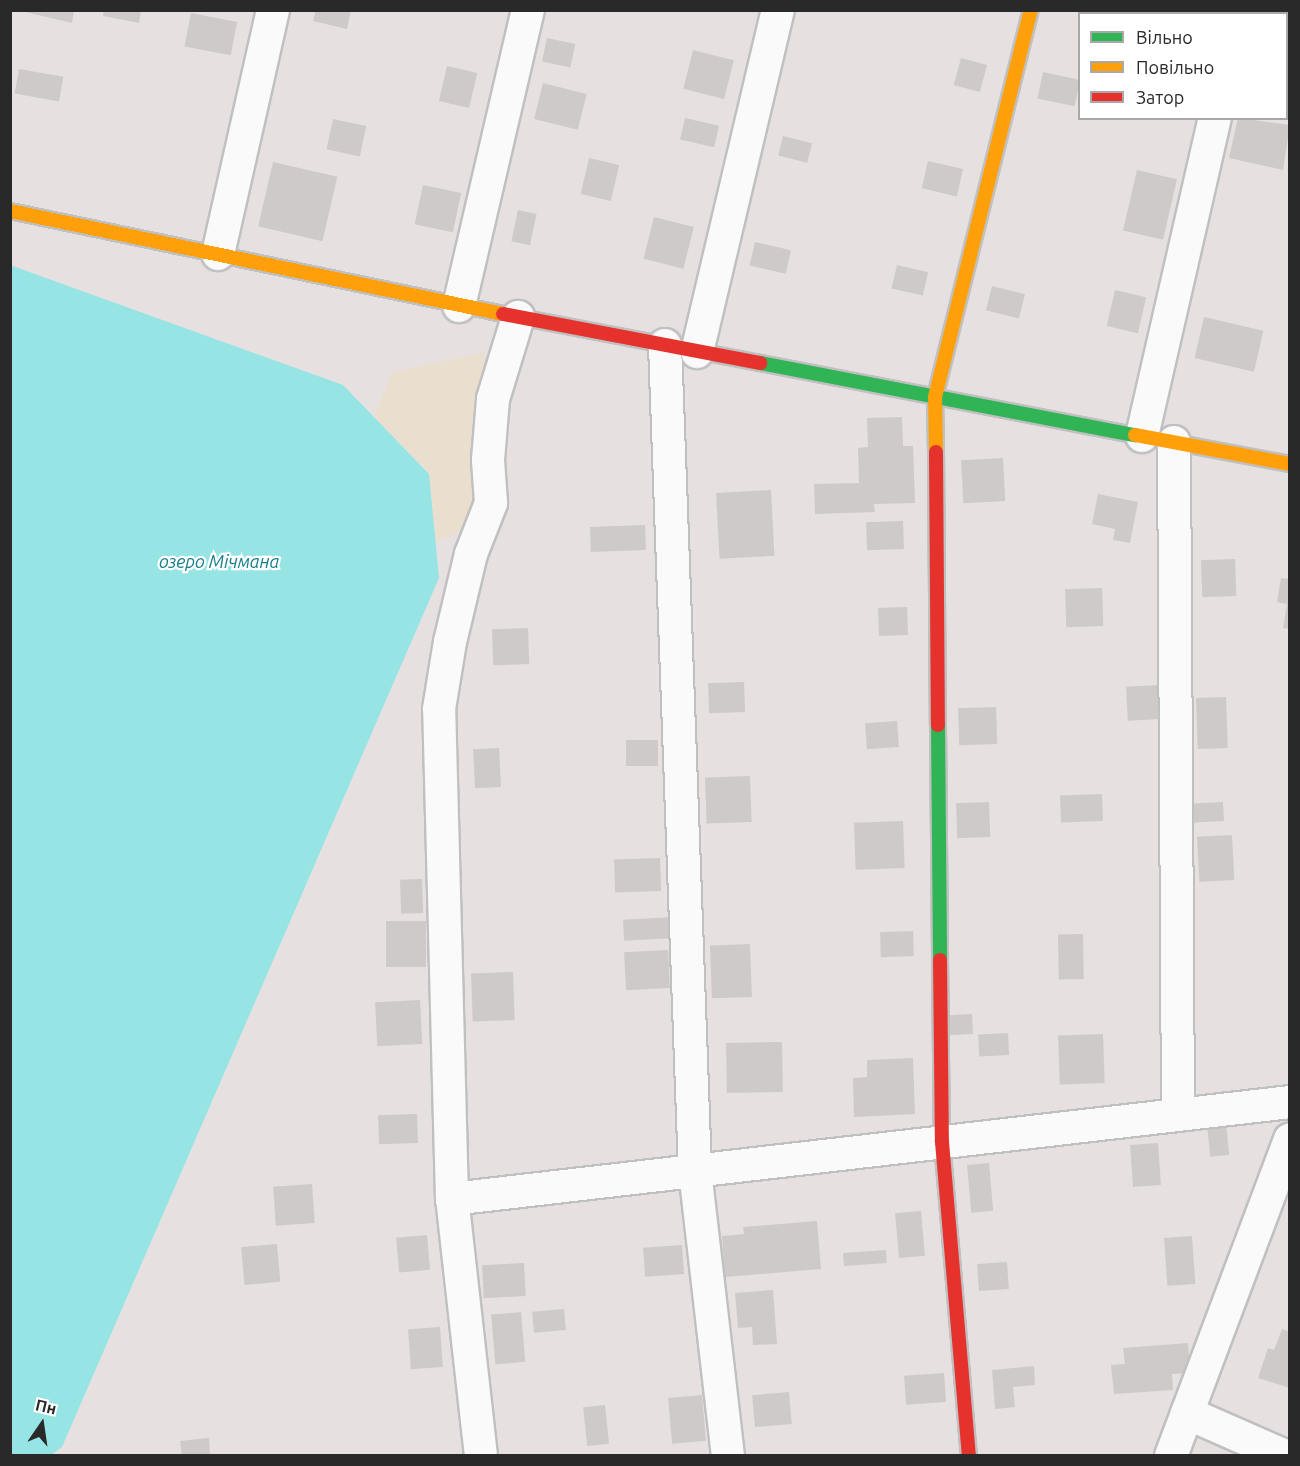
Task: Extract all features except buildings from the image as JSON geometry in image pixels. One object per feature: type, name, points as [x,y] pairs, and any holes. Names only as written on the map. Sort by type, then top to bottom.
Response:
[{"type":"street","points":[[218,254],[273,10]]},
{"type":"street","points":[[459,306],[528,10]]},
{"type":"street","points":[[697,352],[778,10]]},
{"type":"street","points":[[969,1455],[942,1142],[935,397],[1031,10]]},
{"type":"street","points":[[1142,436],[1215,120]]},
{"type":"street","points":[[10,211],[459,306],[1290,464]]},
{"type":"street","points":[[481,1455],[452,1198],[439,709],[450,642],[471,554],[491,503],[488,460],[493,399],[518,317]]},
{"type":"street","points":[[665,345],[695,1171],[728,1455]]},
{"type":"street","points":[[1174,442],[1178,1115]]},
{"type":"street","points":[[452,1198],[1290,1102]]},
{"type":"street","points":[[1171,1455],[1290,1140]]},
{"type":"street","points":[[1187,1413],[1286,1455]]},
{"type":"sand","points":[[485,352],[474,527],[435,542],[429,473],[374,416],[392,372]]},
{"type":"water","name":"озеро Мічмана","points":[[10,265],[343,385],[429,474],[439,578],[62,1447],[50,1456],[10,1455]]},
{"type":"traffic: fast","points":[[760,363],[1135,435]]},
{"type":"traffic: fast","points":[[938,725],[940,960]]},
{"type":"traffic: slow","points":[[936,452],[935,397],[1031,10]]},
{"type":"traffic: slow","points":[[10,211],[503,314]]},
{"type":"traffic: slow","points":[[1135,435],[1290,464]]},
{"type":"traffic: jam","points":[[503,314],[760,363]]},
{"type":"traffic: jam","points":[[936,452],[938,725]]},
{"type":"traffic: jam","points":[[940,960],[942,1142],[969,1456]]}]
